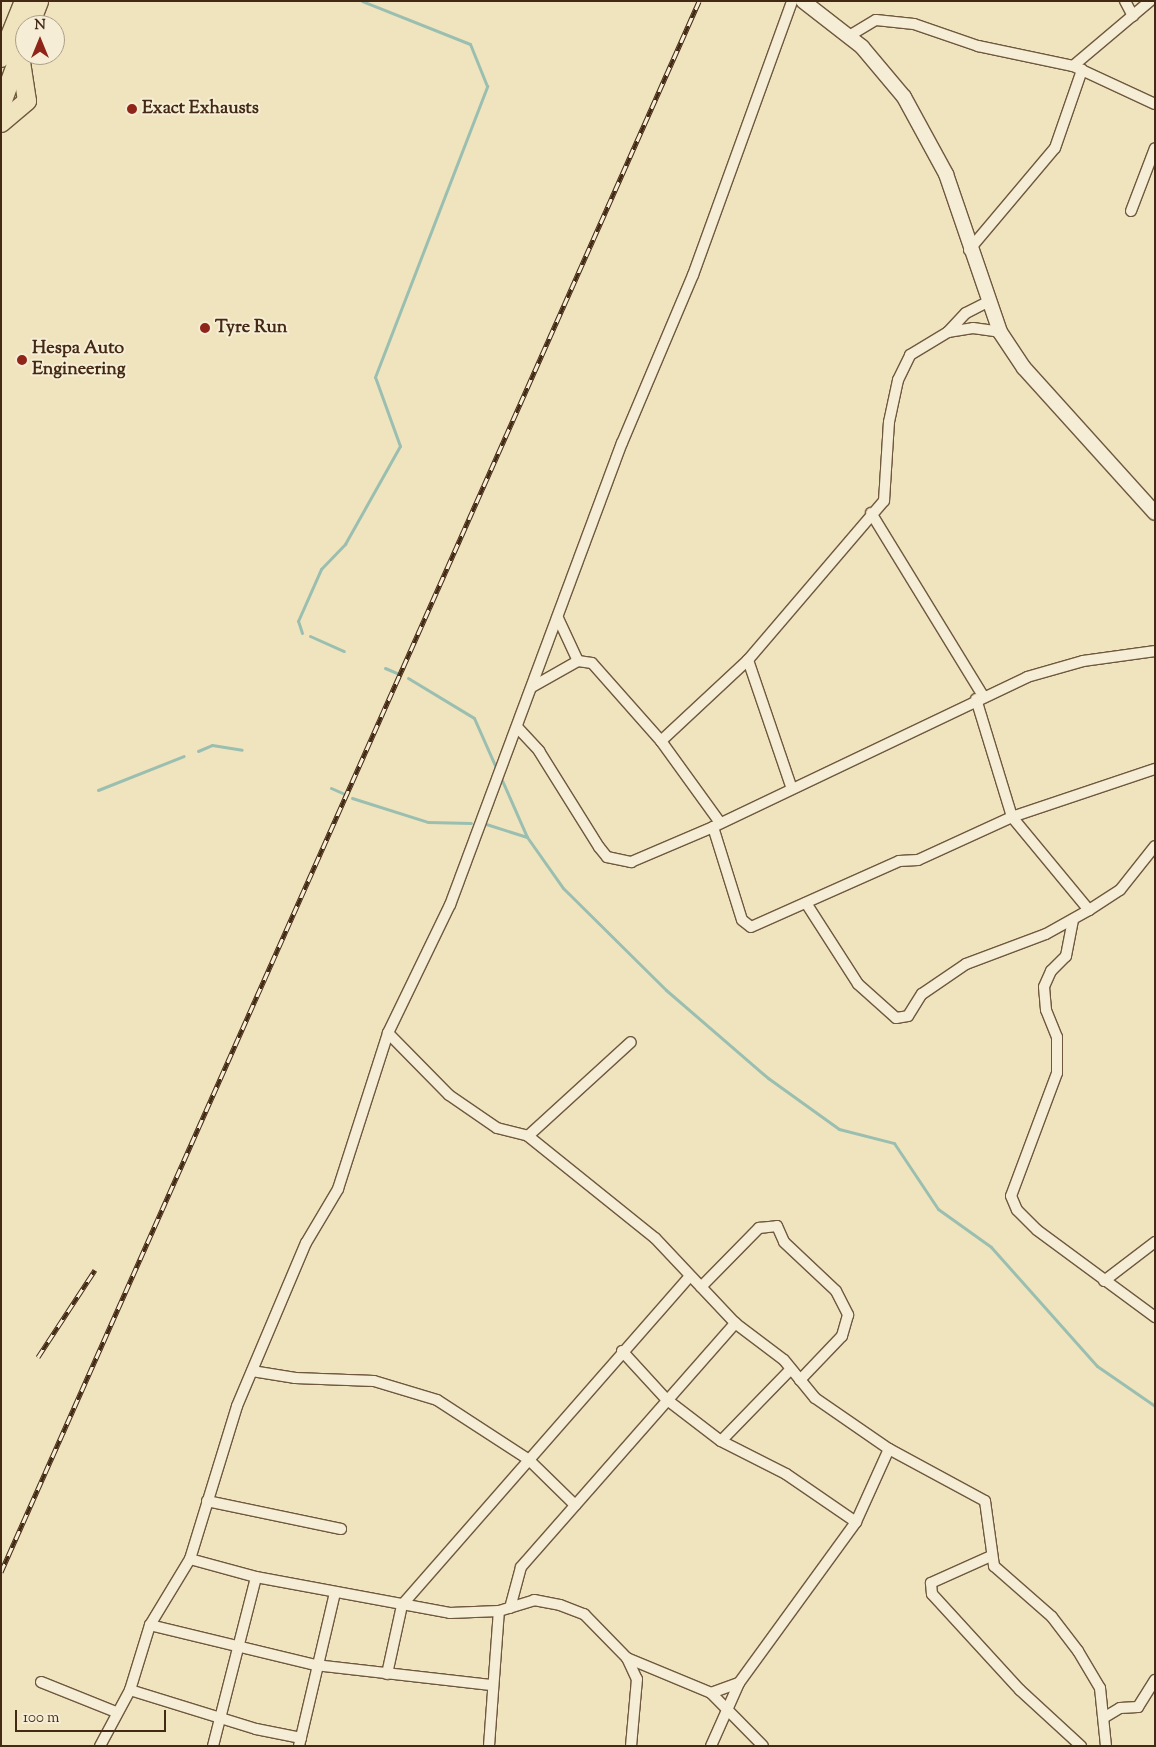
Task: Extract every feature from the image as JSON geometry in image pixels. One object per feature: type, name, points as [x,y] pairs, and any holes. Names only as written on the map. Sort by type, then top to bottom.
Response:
[{"type":"highway","points":[[1,58],[24,1]]},
{"type":"highway","points":[[34,15],[39,1]]},
{"type":"highway","points":[[1,106],[16,65]]},
{"type":"highway","points":[[1,123],[28,102],[24,65]]},
{"type":"street","points":[[100,1746],[116,1712],[130,1690],[150,1625],[190,1559],[207,1501],[252,1371],[306,1243],[338,1189],[388,1032],[450,905],[622,443],[693,275],[792,1]]},
{"type":"street","points":[[803,1],[849,36],[884,71],[920,121],[946,174],[969,250],[1000,332],[1024,368],[1155,513]]},
{"type":"street","points":[[1125,1],[1133,16]]},
{"type":"street","points":[[969,250],[1055,148],[1077,68],[1150,1]]},
{"type":"street","points":[[849,36],[870,22],[895,21],[978,46],[1077,68],[1155,104]]},
{"type":"street","points":[[1131,211],[1155,148]]},
{"type":"street","points":[[948,332],[966,313],[988,302]]},
{"type":"street","points":[[661,741],[748,660],[885,494],[883,464],[898,380],[910,356],[926,342],[948,332],[973,328],[1000,332]]},
{"type":"street","points":[[871,513],[980,697],[1012,817],[1090,910]]},
{"type":"street","points":[[558,618],[578,661]]},
{"type":"street","points":[[518,726],[539,751],[607,857],[637,861],[792,789],[980,697],[1056,667],[1155,651]]},
{"type":"street","points":[[748,660],[792,789]]},
{"type":"street","points":[[532,687],[578,661],[592,663],[661,741],[716,824],[744,924],[756,926],[899,861],[918,860],[1012,817],[1155,770]]},
{"type":"street","points":[[806,903],[858,984],[896,1018],[908,1016],[922,994],[966,964],[1073,920],[1090,910],[1120,890],[1155,846]]},
{"type":"street","points":[[1073,920],[1066,956],[1051,971],[1044,987],[1046,1010],[1057,1037],[1057,1073],[1011,1196],[1017,1210],[1037,1230],[1155,1317]]},
{"type":"street","points":[[388,1032],[449,1095],[497,1128],[528,1136],[655,1238],[735,1323],[768,1343],[815,1398],[889,1448],[984,1501],[994,1566],[1052,1617],[1078,1651],[1100,1688],[1105,1717],[1106,1746]]},
{"type":"street","points":[[528,1136],[630,1042]]},
{"type":"street","points":[[701,1287],[759,1228],[777,1226],[784,1242],[836,1291],[848,1315],[842,1336],[800,1380]]},
{"type":"street","points":[[1104,1281],[1155,1242]]},
{"type":"street","points":[[387,1674],[402,1604],[622,1351],[690,1276]]},
{"type":"street","points":[[510,1608],[521,1567],[666,1399],[735,1323]]},
{"type":"street","points":[[622,1351],[666,1399],[721,1441],[786,1474],[856,1522]]},
{"type":"street","points":[[721,1441],[791,1369]]},
{"type":"street","points":[[252,1371],[295,1378],[358,1379],[405,1388],[437,1400],[528,1459],[575,1505]]},
{"type":"street","points":[[711,1746],[739,1683],[856,1522],[889,1448]]},
{"type":"street","points":[[207,1501],[341,1529]]},
{"type":"street","points":[[992,1556],[931,1582],[932,1594],[1013,1683],[1081,1746]]},
{"type":"street","points":[[190,1559],[256,1577],[450,1613],[499,1611],[534,1600],[584,1614],[627,1658],[637,1680],[631,1746]]},
{"type":"street","points":[[213,1746],[256,1577]]},
{"type":"street","points":[[130,1690],[300,1742],[315,1665],[335,1592]]},
{"type":"street","points":[[489,1746],[491,1685],[499,1611]]},
{"type":"street","points":[[150,1625],[315,1665],[491,1685]]},
{"type":"street","points":[[627,1658],[711,1693],[725,1712],[763,1746]]},
{"type":"street","points":[[1105,1717],[1120,1708],[1138,1707],[1155,1680]]},
{"type":"street","points":[[41,1682],[116,1712]]},
{"type":"street","points":[[711,1693],[739,1683]]},
{"type":"waterway","points":[[302,633],[298,621],[321,569],[345,544],[400,446],[375,377],[487,86],[470,44],[362,1]]},
{"type":"waterway","points":[[310,636],[344,651]]},
{"type":"waterway","points":[[385,668],[399,674]]},
{"type":"waterway","points":[[408,678],[474,718],[497,770]]},
{"type":"waterway","points":[[198,751],[212,745],[242,750]]},
{"type":"waterway","points":[[98,790],[184,756]]},
{"type":"waterway","points":[[501,778],[527,837],[563,888],[666,990],[768,1078],[839,1129],[894,1143],[938,1209],[991,1247],[1097,1366],[1155,1406]]},
{"type":"waterway","points":[[331,788],[347,795]]},
{"type":"waterway","points":[[352,798],[428,822],[471,823]]},
{"type":"waterway","points":[[486,824],[527,837]]},
{"type":"railway","points":[[1,1572],[699,1]]},
{"type":"railway","points":[[38,1357],[95,1270]]},
{"type":"place","name":"Exact Exhausts","points":[[132,109]]},
{"type":"place","name":"Tyre Run","points":[[205,328]]},
{"type":"place","name":"Hespa Auto Engineering","points":[[22,360]]}]
